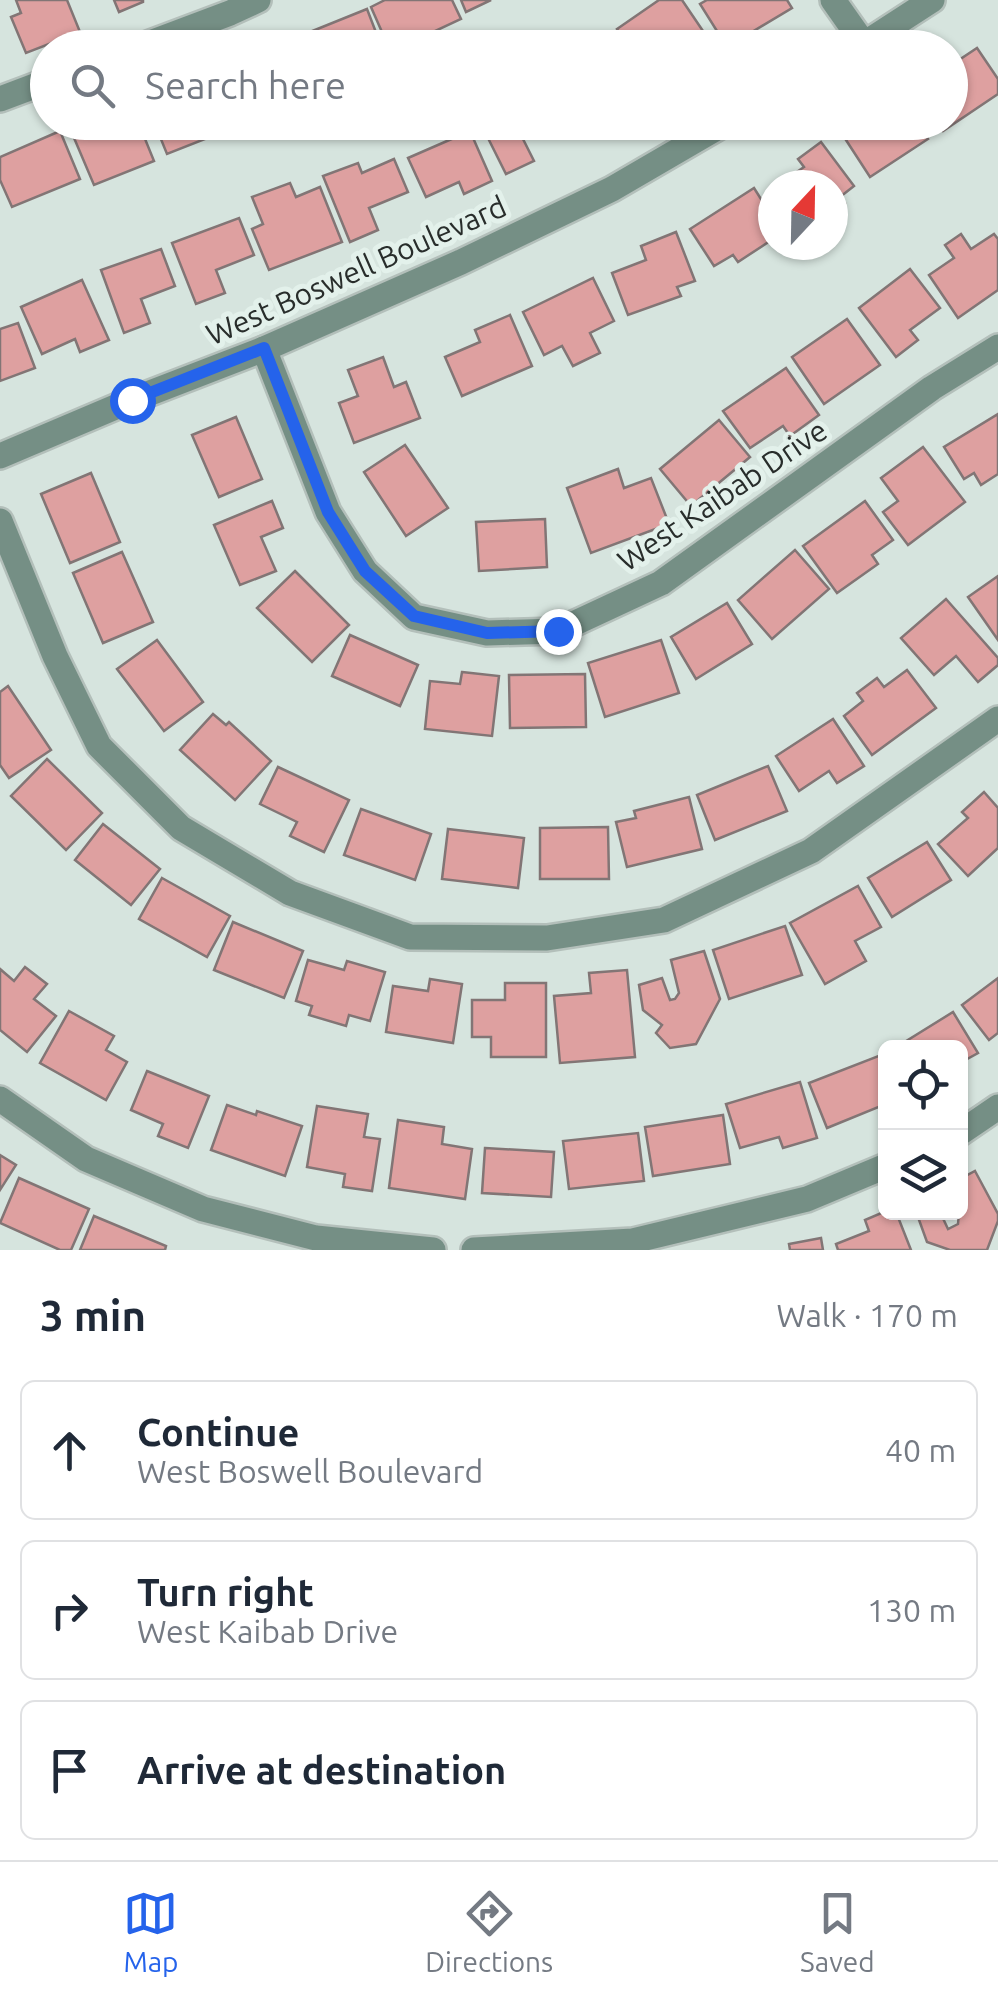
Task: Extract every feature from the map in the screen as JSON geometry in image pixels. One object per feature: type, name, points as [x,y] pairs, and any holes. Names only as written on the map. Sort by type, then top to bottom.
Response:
[{"type":"street","points":[[185,30],[258,0]]},
{"type":"street","points":[[832,0],[851,30]]},
{"type":"street","points":[[886,30],[932,0]]},
{"type":"street","points":[[0,99],[30,88]]},
{"type":"street","name":"West Boswell Boulevard","points":[[0,456],[461,262],[612,188],[696,140]]},
{"type":"street","name":"West Kaibab Drive","points":[[264,348],[328,512],[365,571],[414,616],[487,633],[558,631],[661,583],[932,388],[998,347]]},
{"type":"street","points":[[0,521],[55,656],[99,746],[181,828],[290,893],[410,937],[548,938],[664,920],[811,851],[998,720]]},
{"type":"street","points":[[0,1099],[86,1160],[203,1209],[316,1238],[434,1250]]},
{"type":"street","points":[[964,1130],[998,1107]]},
{"type":"street","points":[[474,1250],[632,1241],[807,1199],[878,1169]]},
{"type":"building","points":[[16,0],[67,0],[79,30],[30,30],[30,51],[26,53],[11,17],[21,13]]},
{"type":"building","points":[[114,0],[143,0],[143,2],[119,12]]},
{"type":"building","points":[[385,0],[452,0],[461,19],[437,30],[381,30],[371,7]]},
{"type":"building","points":[[461,0],[491,0],[466,12]]},
{"type":"building","points":[[659,0],[682,0],[702,30],[618,30]]},
{"type":"building","points":[[707,0],[787,0],[792,8],[755,30],[716,30],[700,4]]},
{"type":"building","points":[[367,9],[375,30],[315,30]]},
{"type":"building","points":[[977,48],[998,79],[998,94],[968,114],[968,54]]},
{"type":"building","points":[[39,140],[64,140],[80,179],[12,207],[0,180],[0,157]]},
{"type":"building","points":[[75,140],[145,140],[154,161],[94,185]]},
{"type":"building","points":[[161,140],[202,140],[167,154]]},
{"type":"building","points":[[449,140],[474,140],[492,181],[464,194],[459,182],[426,197],[408,158]]},
{"type":"building","points":[[489,140],[524,140],[534,161],[506,174]]},
{"type":"building","points":[[846,140],[926,140],[870,177]]},
{"type":"building","points":[[821,142],[842,170],[800,170],[804,167],[798,159]]},
{"type":"building","points":[[394,159],[408,192],[369,208],[378,230],[350,242],[323,176],[358,163],[362,173]]},
{"type":"building","points":[[290,183],[296,197],[320,187],[342,242],[269,270],[252,229],[263,224],[252,197]]},
{"type":"building","points":[[754,188],[758,194],[758,249],[738,262],[733,255],[714,266],[690,229]]},
{"type":"building","points":[[239,218],[254,255],[216,270],[225,293],[196,304],[172,243]]},
{"type":"building","points":[[676,232],[695,281],[677,287],[681,296],[628,315],[612,273],[646,260],[641,246]]},
{"type":"building","points":[[961,234],[971,249],[994,234],[998,239],[998,290],[958,318],[929,275],[954,258],[945,245]]},
{"type":"building","points":[[161,249],[175,286],[141,299],[150,323],[124,333],[101,270]]},
{"type":"building","points":[[910,269],[940,308],[910,330],[918,340],[896,357],[859,308]]},
{"type":"building","points":[[593,278],[614,321],[590,333],[600,353],[573,366],[562,346],[544,355],[523,312]]},
{"type":"building","points":[[82,280],[109,340],[80,352],[75,339],[42,354],[21,307]]},
{"type":"building","points":[[510,315],[532,366],[462,396],[445,357],[480,342],[475,330]]},
{"type":"building","points":[[847,319],[880,365],[824,404],[792,357]]},
{"type":"building","points":[[18,323],[35,368],[0,381],[0,329]]},
{"type":"building","points":[[383,357],[394,387],[406,382],[420,418],[354,443],[339,403],[358,396],[348,370]]},
{"type":"building","points":[[786,368],[819,415],[790,436],[783,426],[750,448],[723,411]]},
{"type":"building","points":[[998,414],[998,474],[981,485],[974,473],[964,479],[944,447]]},
{"type":"building","points":[[236,417],[262,479],[219,497],[192,435]]},
{"type":"building","points":[[719,420],[750,457],[691,506],[660,469]]},
{"type":"building","points":[[405,445],[448,508],[406,536],[364,472]]},
{"type":"building","points":[[923,447],[965,502],[908,545],[883,512],[898,501],[881,478]]},
{"type":"building","points":[[618,469],[624,488],[651,478],[669,524],[591,553],[567,488]]},
{"type":"building","points":[[91,473],[120,542],[70,563],[41,494]]},
{"type":"building","points":[[272,501],[283,528],[261,537],[276,571],[240,585],[214,525]]},
{"type":"building","points":[[865,501],[893,540],[872,555],[878,564],[837,593],[803,546]]},
{"type":"building","points":[[545,519],[547,567],[479,571],[476,522]]},
{"type":"building","points":[[795,550],[829,589],[772,639],[738,600]]},
{"type":"building","points":[[122,552],[153,622],[103,643],[73,573]]},
{"type":"building","points":[[295,571],[349,625],[312,662],[257,608]]},
{"type":"building","points":[[998,576],[998,640],[968,597]]},
{"type":"building","points":[[946,599],[998,658],[998,665],[978,682],[956,656],[934,675],[901,638]]},
{"type":"building","points":[[727,603],[752,644],[696,679],[671,637]]},
{"type":"building","points":[[350,635],[418,665],[400,706],[332,676]]},
{"type":"building","points":[[157,640],[203,702],[164,731],[117,669]]},
{"type":"building","points":[[661,640],[679,693],[605,717],[588,663]]},
{"type":"building","points":[[907,670],[936,708],[872,755],[844,716],[863,701],[857,693],[877,678],[884,687]]},
{"type":"building","points":[[462,672],[499,676],[492,736],[425,729],[430,681],[460,684]]},
{"type":"building","points":[[585,674],[586,727],[510,728],[509,675]]},
{"type":"building","points":[[8,686],[51,750],[9,778],[0,765],[0,692]]},
{"type":"building","points":[[213,714],[226,725],[229,722],[271,761],[235,800],[180,750]]},
{"type":"building","points":[[833,719],[864,766],[837,783],[829,771],[799,791],[776,756]]},
{"type":"building","points":[[47,759],[102,813],[66,850],[11,796]]},
{"type":"building","points":[[768,766],[787,811],[715,840],[697,795]]},
{"type":"building","points":[[278,767],[349,800],[324,852],[290,836],[297,822],[260,804]]},
{"type":"building","points":[[984,792],[998,808],[998,848],[968,876],[938,844],[968,818],[962,812]]},
{"type":"building","points":[[689,797],[702,849],[627,867],[616,822],[636,818],[634,811]]},
{"type":"building","points":[[361,809],[431,834],[415,880],[344,855]]},
{"type":"building","points":[[103,824],[160,869],[131,905],[75,860]]},
{"type":"building","points":[[608,827],[609,879],[540,879],[540,828]]},
{"type":"building","points":[[448,829],[524,838],[518,888],[442,879]]},
{"type":"building","points":[[927,842],[951,880],[892,917],[868,878]]},
{"type":"building","points":[[162,878],[230,916],[207,957],[139,919]]},
{"type":"building","points":[[858,886],[881,927],[855,941],[866,961],[825,984],[790,923]]},
{"type":"building","points":[[233,922],[303,951],[284,998],[214,970]]},
{"type":"building","points":[[785,926],[802,975],[729,999],[713,950]]},
{"type":"building","points":[[704,951],[720,999],[696,1044],[670,1048],[656,1033],[662,1025],[643,1010],[639,985],[662,978],[670,1000],[675,999],[679,993],[671,960]]},
{"type":"building","points":[[308,960],[344,970],[347,961],[385,972],[370,1021],[349,1015],[346,1026],[309,1015],[312,1006],[296,1001]]},
{"type":"building","points":[[25,967],[47,984],[34,999],[56,1016],[27,1052],[0,1030],[0,969],[14,981]]},
{"type":"building","points":[[627,970],[635,1057],[560,1063],[554,996],[591,993],[589,973]]},
{"type":"building","points":[[998,978],[998,1033],[989,1040],[962,1005]]},
{"type":"building","points":[[430,979],[462,984],[453,1043],[386,1032],[393,986],[428,991]]},
{"type":"building","points":[[505,983],[546,983],[546,1057],[491,1057],[491,1037],[472,1037],[472,1000],[505,1000]]},
{"type":"building","points":[[69,1011],[114,1036],[106,1050],[127,1062],[106,1100],[40,1063]]},
{"type":"building","points":[[953,1012],[978,1053],[968,1059],[968,1040],[908,1040]]},
{"type":"building","points":[[878,1056],[878,1107],[827,1128],[809,1083]]},
{"type":"building","points":[[147,1071],[209,1096],[188,1148],[158,1136],[163,1124],[131,1110]]},
{"type":"building","points":[[800,1082],[817,1138],[783,1148],[779,1137],[740,1148],[726,1104]]},
{"type":"building","points":[[227,1105],[302,1126],[285,1176],[211,1150]]},
{"type":"building","points":[[317,1106],[368,1114],[364,1137],[380,1139],[372,1191],[343,1187],[345,1174],[307,1167]]},
{"type":"building","points":[[723,1115],[730,1164],[653,1176],[645,1127]]},
{"type":"building","points":[[398,1120],[444,1127],[442,1144],[472,1149],[465,1199],[389,1188]]},
{"type":"building","points":[[638,1133],[644,1181],[569,1189],[563,1141]]},
{"type":"building","points":[[485,1148],[554,1152],[551,1197],[482,1193]]},
{"type":"building","points":[[0,1155],[16,1165],[0,1190]]},
{"type":"building","points":[[975,1171],[998,1214],[987,1250],[950,1250],[927,1242],[919,1220],[944,1220],[948,1229],[958,1220],[968,1220],[968,1175]]},
{"type":"building","points":[[19,1178],[89,1209],[71,1250],[60,1250],[0,1223]]},
{"type":"building","points":[[878,1214],[878,1220],[899,1220],[911,1250],[838,1250],[836,1244],[869,1231],[865,1220]]},
{"type":"building","points":[[94,1216],[166,1246],[165,1250],[80,1250]]},
{"type":"building","points":[[821,1238],[823,1250],[790,1250],[789,1244]]},
{"type":"route","points":[[132,400],[264,348],[328,512],[365,571],[414,616],[487,633],[558,631]]}]
